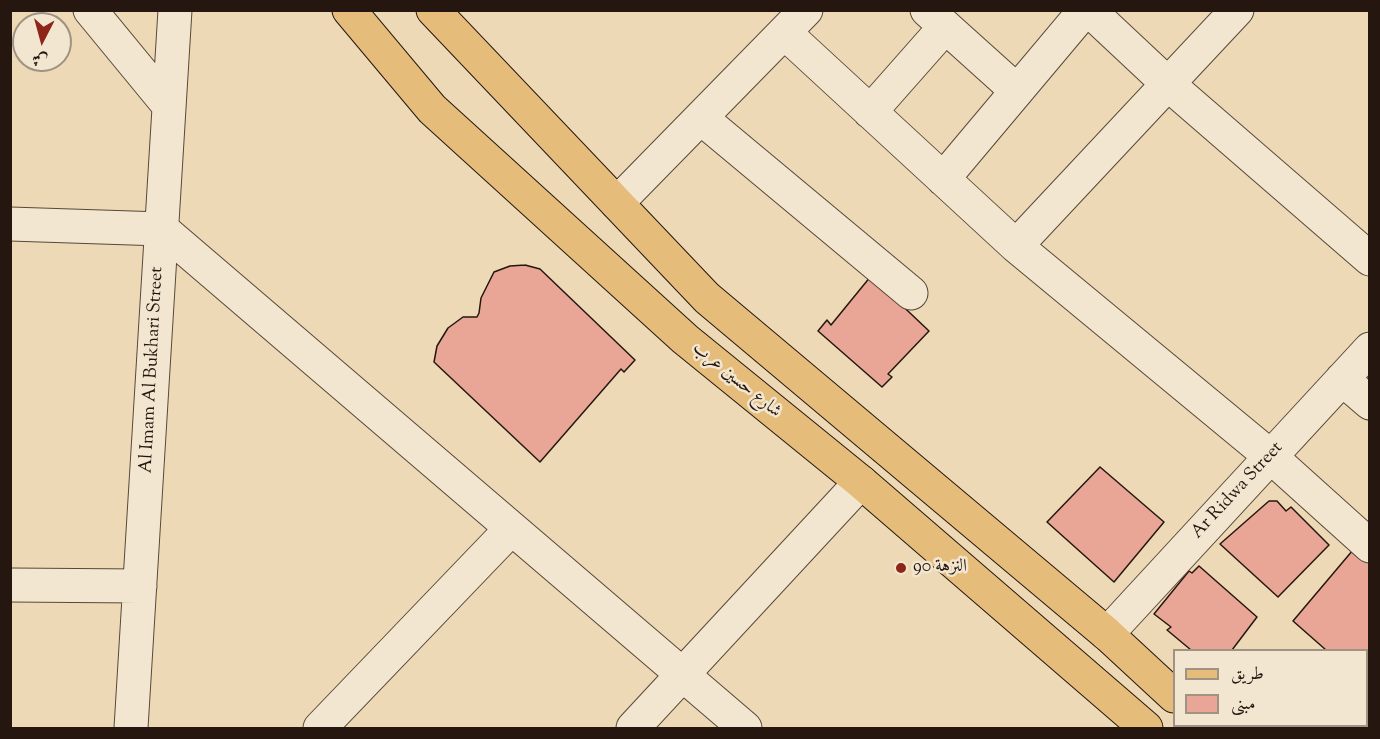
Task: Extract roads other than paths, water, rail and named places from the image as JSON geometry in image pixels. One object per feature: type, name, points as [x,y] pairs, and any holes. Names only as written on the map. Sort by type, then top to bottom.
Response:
[{"type":"main road","name":"شارع حسين عرب","points":[[349,10],[432,109],[685,339],[861,482],[1146,729]]},
{"type":"main road","points":[[434,10],[707,298],[1107,634],[1173,695]]},
{"type":"street","points":[[90,10],[169,106]]},
{"type":"street","name":"Al Imam Al Bukhari Street","points":[[131,729],[175,10]]},
{"type":"street","points":[[943,179],[1087,10],[1168,84],[1370,259]]},
{"type":"street","points":[[1016,246],[1234,12]]},
{"type":"street","points":[[870,112],[936,19],[1017,91]]},
{"type":"street","points":[[617,203],[795,22],[870,112],[1016,246],[1270,456],[1370,546]]},
{"type":"street","points":[[701,118],[911,293]]},
{"type":"street","points":[[10,224],[162,229],[745,729]]},
{"type":"street","name":"Ar Ridwa Street","points":[[1107,634],[1370,349]]},
{"type":"street","points":[[1342,379],[1370,403]]},
{"type":"street","points":[[633,729],[861,482]]},
{"type":"street","points":[[320,729],[512,529]]},
{"type":"street","points":[[10,585],[140,586]]},
{"type":"place","name":"النزهة 90","points":[[901,568]]}]
